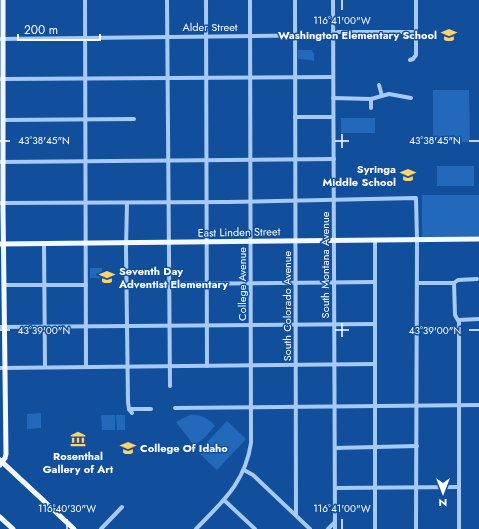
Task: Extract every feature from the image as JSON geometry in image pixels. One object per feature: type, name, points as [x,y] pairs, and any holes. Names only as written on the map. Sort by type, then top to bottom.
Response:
[{"type":"main road","points":[[3,0],[1,39],[3,120],[1,203],[4,285],[2,327],[6,454],[1,462],[71,528]]},
{"type":"main road","name":"East Linden Street","points":[[2,244],[479,239]]},
{"type":"main road","points":[[0,517],[13,529]]},
{"type":"street","points":[[85,0],[86,367]]},
{"type":"street","points":[[167,0],[170,386]]},
{"type":"street","points":[[206,0],[207,366]]},
{"type":"street","name":"College Avenue","points":[[196,529],[230,494],[244,470],[251,443],[250,0]]},
{"type":"street","name":"South Colorado Avenue","points":[[295,0],[296,515]]},
{"type":"street","name":"South Montana Avenue","points":[[333,0],[335,529]]},
{"type":"street","points":[[412,59],[416,55],[416,0]]},
{"type":"street","name":"Alder Street","points":[[1,39],[250,36],[333,34],[338,32],[416,32]]},
{"type":"street","points":[[1,79],[333,77]]},
{"type":"street","points":[[379,85],[382,96]]},
{"type":"street","points":[[333,98],[371,100],[389,94],[411,98]]},
{"type":"street","points":[[371,100],[372,108]]},
{"type":"street","points":[[295,117],[333,117]]},
{"type":"street","points":[[3,120],[134,119]]},
{"type":"street","points":[[1,162],[334,159]]},
{"type":"street","points":[[1,203],[296,201],[416,198],[416,529]]},
{"type":"street","points":[[127,202],[126,243],[128,387],[129,409],[132,413]]},
{"type":"street","points":[[375,240],[375,529]]},
{"type":"street","points":[[44,244],[45,367]]},
{"type":"street","points":[[417,283],[454,282],[458,280],[477,279]]},
{"type":"street","points":[[170,284],[375,282]]},
{"type":"street","points":[[454,282],[454,315],[458,320],[459,529]]},
{"type":"street","points":[[4,285],[86,285]]},
{"type":"street","points":[[458,320],[479,319]]},
{"type":"street","points":[[2,327],[375,324]]},
{"type":"street","points":[[3,368],[375,364]]},
{"type":"street","points":[[175,408],[479,405]]},
{"type":"street","points":[[129,409],[152,408]]},
{"type":"street","points":[[335,448],[417,446]]},
{"type":"street","points":[[244,470],[253,475],[310,529]]},
{"type":"street","points":[[335,488],[459,487]]},
{"type":"street","points":[[224,500],[255,529]]},
{"type":"street","points":[[101,529],[122,507]]},
{"type":"street","points":[[328,529],[335,522]]},
{"type":"shaded area","points":[[298,50],[312,50],[314,53],[314,61],[298,59]]},
{"type":"shaded area","points":[[433,90],[469,90],[470,142],[433,142]]},
{"type":"shaded area","points":[[341,118],[375,118],[375,133],[341,133]]},
{"type":"shaded area","points":[[437,166],[474,166],[474,186],[437,186]]},
{"type":"shaded area","points":[[422,195],[479,195],[479,236],[423,237]]},
{"type":"shaded area","points":[[90,268],[102,268],[102,278],[90,278]]},
{"type":"shaded area","points":[[41,413],[41,428],[27,429],[27,414]]},
{"type":"shaded area","points":[[101,415],[115,415],[115,430],[102,430]]},
{"type":"shaded area","points":[[116,415],[125,415],[125,430],[117,430]]},
{"type":"shaded area","points":[[190,415],[204,417],[215,426],[195,445],[176,422]]},
{"type":"shaded area","points":[[227,421],[246,439],[217,470],[198,452]]},
{"type":"place","name":"Washington Elementary School","points":[[449,35]]},
{"type":"place","name":"Syringa Middle School","points":[[408,175]]},
{"type":"place","name":"Seventh Day Adventist Elementary","points":[[107,277]]},
{"type":"place","name":"Rosenthal Gallery of Art","points":[[78,439]]},
{"type":"place","name":"College Of Idaho","points":[[128,448]]}]
